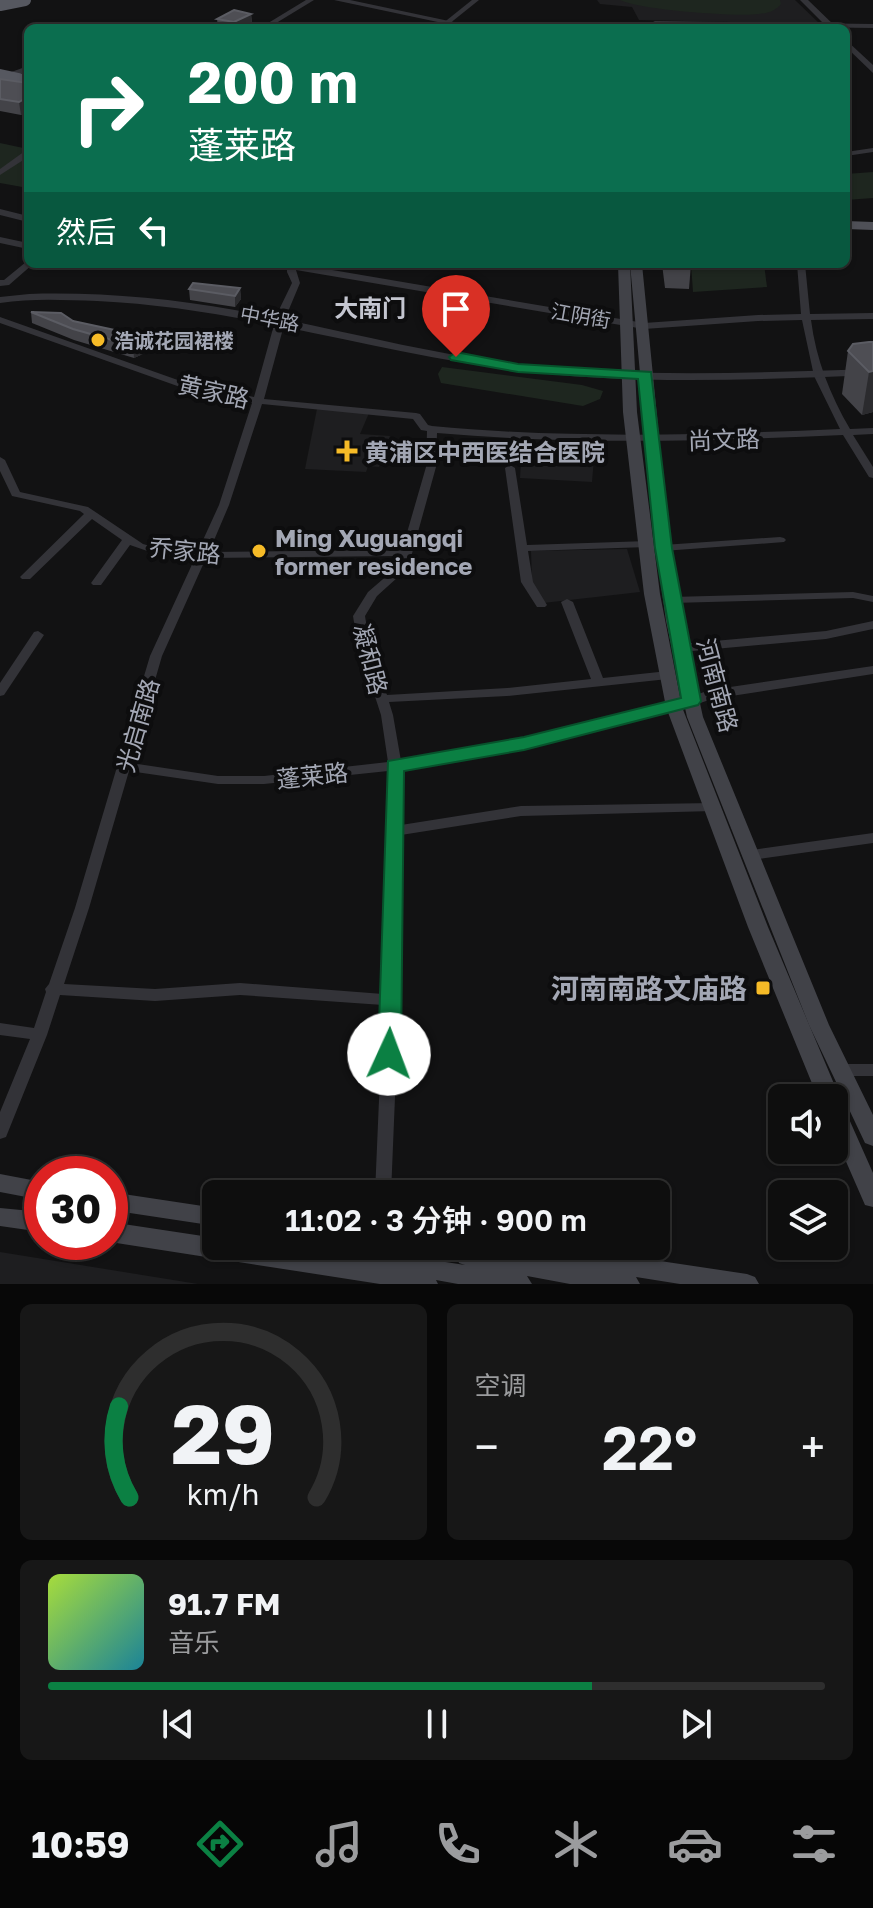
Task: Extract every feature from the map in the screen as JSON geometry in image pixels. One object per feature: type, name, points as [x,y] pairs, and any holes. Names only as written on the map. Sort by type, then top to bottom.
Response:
[{"type":"highway","points":[[0,5],[25,0]]},
{"type":"highway","points":[[2,76],[24,79]]},
{"type":"main road","points":[[2,76],[24,90]]},
{"type":"main road","points":[[850,225],[873,226]]},
{"type":"main road","points":[[850,235],[873,236]]},
{"type":"main road","name":"河南南路","points":[[624,268],[626,324],[654,442],[654,604],[668,675],[752,855],[840,1070],[873,1137]]},
{"type":"main road","name":"河南南路","points":[[637,268],[644,326],[635,441],[681,648],[683,704],[714,807],[758,927],[823,1084]]},
{"type":"main road","points":[[848,1142],[873,1198]]},
{"type":"main road","points":[[0,1183],[24,1188]]},
{"type":"main road","points":[[128,1204],[202,1215]]},
{"type":"main road","points":[[0,1217],[24,1220]]},
{"type":"main road","points":[[128,1235],[346,1276],[426,1284]]},
{"type":"main road","points":[[492,1260],[628,1284]]},
{"type":"main road","points":[[588,1260],[747,1284]]},
{"type":"main road","points":[[346,1276],[403,1265],[520,1284]]},
{"type":"street","points":[[270,24],[311,0]]},
{"type":"street","points":[[338,0],[440,24]]},
{"type":"street","points":[[445,24],[476,0]]},
{"type":"street","points":[[804,0],[829,24]]},
{"type":"street","points":[[653,24],[699,24]]},
{"type":"street","points":[[850,27],[873,26]]},
{"type":"street","points":[[850,47],[873,70]]},
{"type":"street","points":[[850,60],[873,60]]},
{"type":"street","points":[[2,76],[24,69]]},
{"type":"street","points":[[850,153],[873,150]]},
{"type":"street","points":[[0,173],[24,156]]},
{"type":"street","points":[[0,213],[24,218]]},
{"type":"street","points":[[0,240],[24,245]]},
{"type":"street","points":[[0,283],[6,283],[24,267]]},
{"type":"street","name":"光启南路","points":[[0,1132],[39,1035],[126,766],[156,656],[224,505],[281,320],[296,283],[293,268]]},
{"type":"street","name":"江阴街","points":[[309,268],[644,326],[873,316]]},
{"type":"street","points":[[801,268],[805,317],[816,374],[844,432],[873,475]]},
{"type":"street","points":[[0,271],[16,272]]},
{"type":"street","name":"中华路","points":[[0,300],[107,297],[281,320],[486,363],[562,372],[638,375],[873,372]]},
{"type":"street","name":"黄家路","points":[[0,320],[186,386],[258,401],[416,416],[425,428],[432,429]]},
{"type":"street","name":"尚文路","points":[[432,429],[563,440],[654,442],[873,431]]},
{"type":"street","name":"凝和路","points":[[384,1180],[391,1000],[395,766],[359,616],[372,594],[402,568],[431,467],[432,429]]},
{"type":"street","name":"乔家路","points":[[0,460],[16,494],[92,513],[128,540],[156,551],[201,555],[406,553]]},
{"type":"street","points":[[510,468],[525,548],[527,582],[541,605]]},
{"type":"street","points":[[26,577],[92,513]]},
{"type":"street","points":[[97,583],[128,540]]},
{"type":"street","points":[[525,548],[780,540]]},
{"type":"street","points":[[672,600],[853,595],[873,599]]},
{"type":"street","points":[[567,602],[598,681]]},
{"type":"street","points":[[681,648],[826,635],[873,625]]},
{"type":"street","points":[[0,692],[38,635]]},
{"type":"street","name":"蓬莱路","points":[[126,766],[218,780],[264,780],[395,766],[524,743],[710,695],[873,670]]},
{"type":"street","points":[[381,699],[507,692],[668,675]]},
{"type":"street","points":[[395,831],[521,811],[714,807]]},
{"type":"street","points":[[752,855],[873,838]]},
{"type":"street","points":[[52,989],[155,995],[240,989],[391,1000]]},
{"type":"street","points":[[0,1029],[39,1035]]},
{"type":"street","points":[[840,1070],[873,1070]]},
{"type":"shaded area","points":[[597,0],[795,0],[820,24],[639,20],[632,7],[600,4]]},
{"type":"shaded area","points":[[620,0],[780,0],[781,4],[766,13],[747,15],[667,10]]},
{"type":"shaded area","points":[[0,143],[24,148],[24,187],[0,183]]},
{"type":"shaded area","points":[[873,172],[873,198],[850,200],[850,174]]},
{"type":"shaded area","points":[[691,268],[765,268],[767,287],[693,292]]},
{"type":"shaded area","points":[[442,367],[582,385],[603,391],[600,399],[583,406],[441,383],[438,374]]},
{"type":"shaded area","name":"黄浦区中西医结合医院","points":[[317,409],[369,413],[360,434],[390,436],[379,467],[368,466],[366,472],[305,469]]},
{"type":"shaded area","points":[[494,441],[595,446],[592,482],[520,478],[521,462],[492,460]]},
{"type":"shaded area","points":[[627,549],[640,592],[543,603],[532,582],[531,551]]},
{"type":"shaded area","points":[[0,1252],[24,1256],[24,1260],[50,1260],[198,1284],[0,1284]]},
{"type":"building","points":[[234,10],[251,14],[234,22],[217,19]]},
{"type":"building","points":[[0,79],[24,82],[24,99],[19,102],[0,99]]},
{"type":"building","points":[[193,283],[240,288],[235,296],[189,289]]},
{"type":"building","points":[[31,312],[61,313],[73,321],[152,338],[133,346],[73,329]]},
{"type":"building","points":[[873,342],[873,371],[869,372],[848,351],[853,344]]},
{"type":"place","name":"浩诚花园裙楼","points":[[98,340]]},
{"type":"place","name":"黄浦区中西医结合医院","points":[[347,451]]},
{"type":"place","name":"Ming Xuguangqi former residence","points":[[259,551]]},
{"type":"place","name":"河南南路文庙路","points":[[763,988]]},
{"type":"district","name":"大南门","points":[[370,307]]},
{"type":"route","points":[[389,1054],[395,766],[524,743],[691,701],[663,548],[645,375],[518,368],[456,357]]}]
